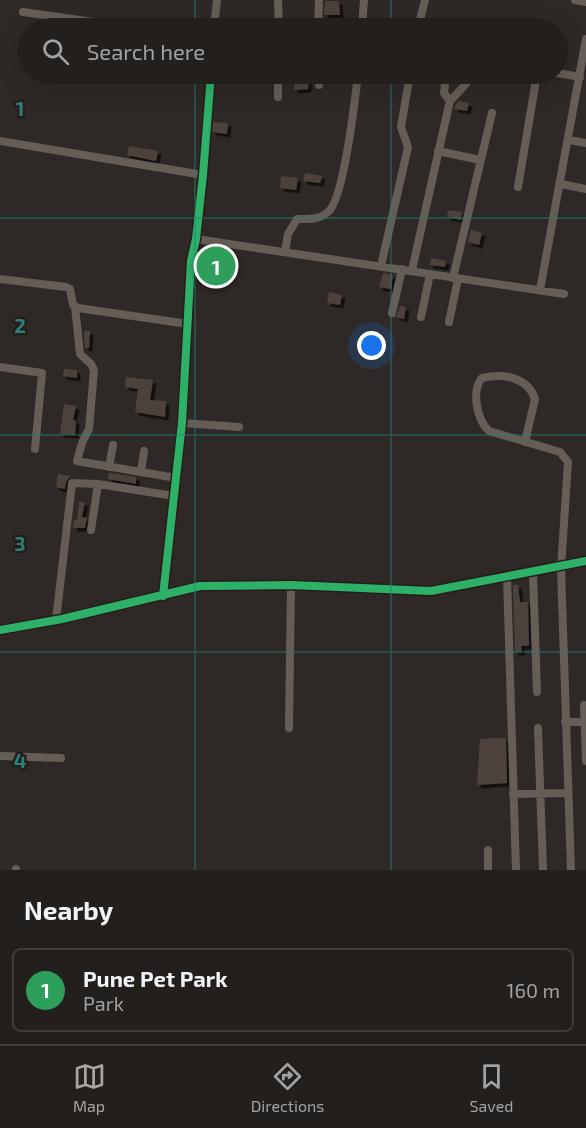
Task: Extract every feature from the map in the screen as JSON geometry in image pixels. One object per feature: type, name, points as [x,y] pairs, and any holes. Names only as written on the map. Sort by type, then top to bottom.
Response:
[{"type":"street","points":[[215,18],[217,0]]},
{"type":"street","points":[[278,0],[279,18]]},
{"type":"street","points":[[318,18],[319,0]]},
{"type":"street","points":[[363,18],[364,0]]},
{"type":"street","points":[[420,18],[424,0]]},
{"type":"street","points":[[575,0],[586,2]]},
{"type":"street","points":[[23,12],[65,18]]},
{"type":"street","points":[[540,290],[585,57],[586,39]]},
{"type":"street","points":[[568,75],[580,77]]},
{"type":"street","points":[[163,596],[182,423],[191,261],[196,239],[203,175],[210,84]]},
{"type":"street","points":[[278,84],[278,97]]},
{"type":"street","points":[[285,252],[288,234],[297,219],[321,217],[335,204],[356,84]]},
{"type":"street","points":[[381,266],[408,147],[401,127],[408,84]]},
{"type":"street","points":[[445,84],[444,93],[450,101]]},
{"type":"street","points":[[412,270],[450,101],[466,84]]},
{"type":"street","points":[[518,186],[535,84]]},
{"type":"street","points":[[576,99],[586,101]]},
{"type":"street","points":[[449,322],[480,160],[492,113]]},
{"type":"street","points":[[568,140],[586,143]]},
{"type":"street","points":[[0,141],[203,175]]},
{"type":"street","points":[[438,151],[480,160]]},
{"type":"street","points":[[561,184],[586,189]]},
{"type":"street","points":[[196,239],[564,294]]},
{"type":"street","points":[[392,313],[402,269]]},
{"type":"street","points":[[421,317],[430,274]]},
{"type":"street","points":[[0,279],[70,289],[75,307],[80,354],[94,370],[89,429],[77,460],[176,478]]},
{"type":"street","points":[[75,307],[188,324]]},
{"type":"street","points":[[0,367],[42,373],[35,449]]},
{"type":"street","points":[[525,442],[535,399],[528,386],[519,379],[490,376],[482,378],[477,388],[477,398],[484,427],[489,431],[525,442],[560,452],[568,462],[561,568],[571,870]]},
{"type":"street","points":[[182,423],[239,427]]},
{"type":"street","points":[[109,467],[113,445]]},
{"type":"street","points":[[141,472],[144,451]]},
{"type":"street","points":[[56,620],[71,485],[74,482],[98,484],[174,496]]},
{"type":"street","points":[[91,530],[98,484]]},
{"type":"street","points":[[0,630],[56,620],[200,586],[291,585],[431,591],[561,568],[586,561]]},
{"type":"street","points":[[533,573],[537,692]]},
{"type":"street","points":[[507,577],[516,870]]},
{"type":"street","points":[[289,728],[291,585]]},
{"type":"street","points":[[584,705],[586,761]]},
{"type":"street","points":[[566,722],[585,722]]},
{"type":"street","points":[[538,729],[543,870]]},
{"type":"street","points":[[0,756],[61,758]]},
{"type":"street","points":[[513,794],[568,793]]},
{"type":"street","points":[[488,850],[488,870]]},
{"type":"building","points":[[325,1],[339,1],[340,15],[324,15]]},
{"type":"building","points":[[295,84],[308,84],[308,89],[294,90]]},
{"type":"building","points":[[458,101],[469,103],[467,111],[454,109]]},
{"type":"building","points":[[213,122],[228,123],[227,134],[212,132]]},
{"type":"building","points":[[129,146],[158,151],[156,161],[127,155]]},
{"type":"building","points":[[305,173],[322,176],[320,183],[303,181]]},
{"type":"building","points":[[281,176],[298,178],[296,190],[280,188]]},
{"type":"building","points":[[448,210],[462,212],[461,220],[447,217]]},
{"type":"building","points":[[471,230],[482,233],[479,245],[468,242]]},
{"type":"building","points":[[431,258],[446,261],[445,267],[430,265]]},
{"type":"building","points":[[383,273],[393,275],[391,289],[379,287]]},
{"type":"building","points":[[329,292],[342,295],[340,305],[327,303]]},
{"type":"building","points":[[400,306],[406,307],[404,319],[396,317]]},
{"type":"building","points":[[84,331],[90,331],[89,348],[85,348]]},
{"type":"building","points":[[64,369],[77,370],[77,378],[63,376]]},
{"type":"building","points":[[126,377],[153,380],[150,400],[166,401],[165,417],[135,412],[138,389],[125,387]]},
{"type":"building","points":[[64,404],[76,406],[73,420],[76,421],[75,435],[60,434]]},
{"type":"building","points":[[109,473],[136,477],[136,484],[108,479]]},
{"type":"building","points":[[58,474],[70,476],[65,489],[56,487]]},
{"type":"building","points":[[79,502],[85,502],[82,517],[87,518],[85,528],[73,528],[74,520],[77,520]]},
{"type":"building","points":[[513,585],[518,585],[520,602],[528,602],[529,646],[521,646],[522,652],[515,652]]},
{"type":"building","points":[[506,738],[507,783],[477,785],[480,739]]},
{"type":"cycle path","points":[[163,596],[182,423],[191,261],[196,239],[203,175],[210,84]]},
{"type":"cycle path","points":[[0,630],[62,619],[200,586],[291,585],[431,591],[586,561]]},
{"type":"place","name":"Pune Pet Park","points":[[216,266]]}]
